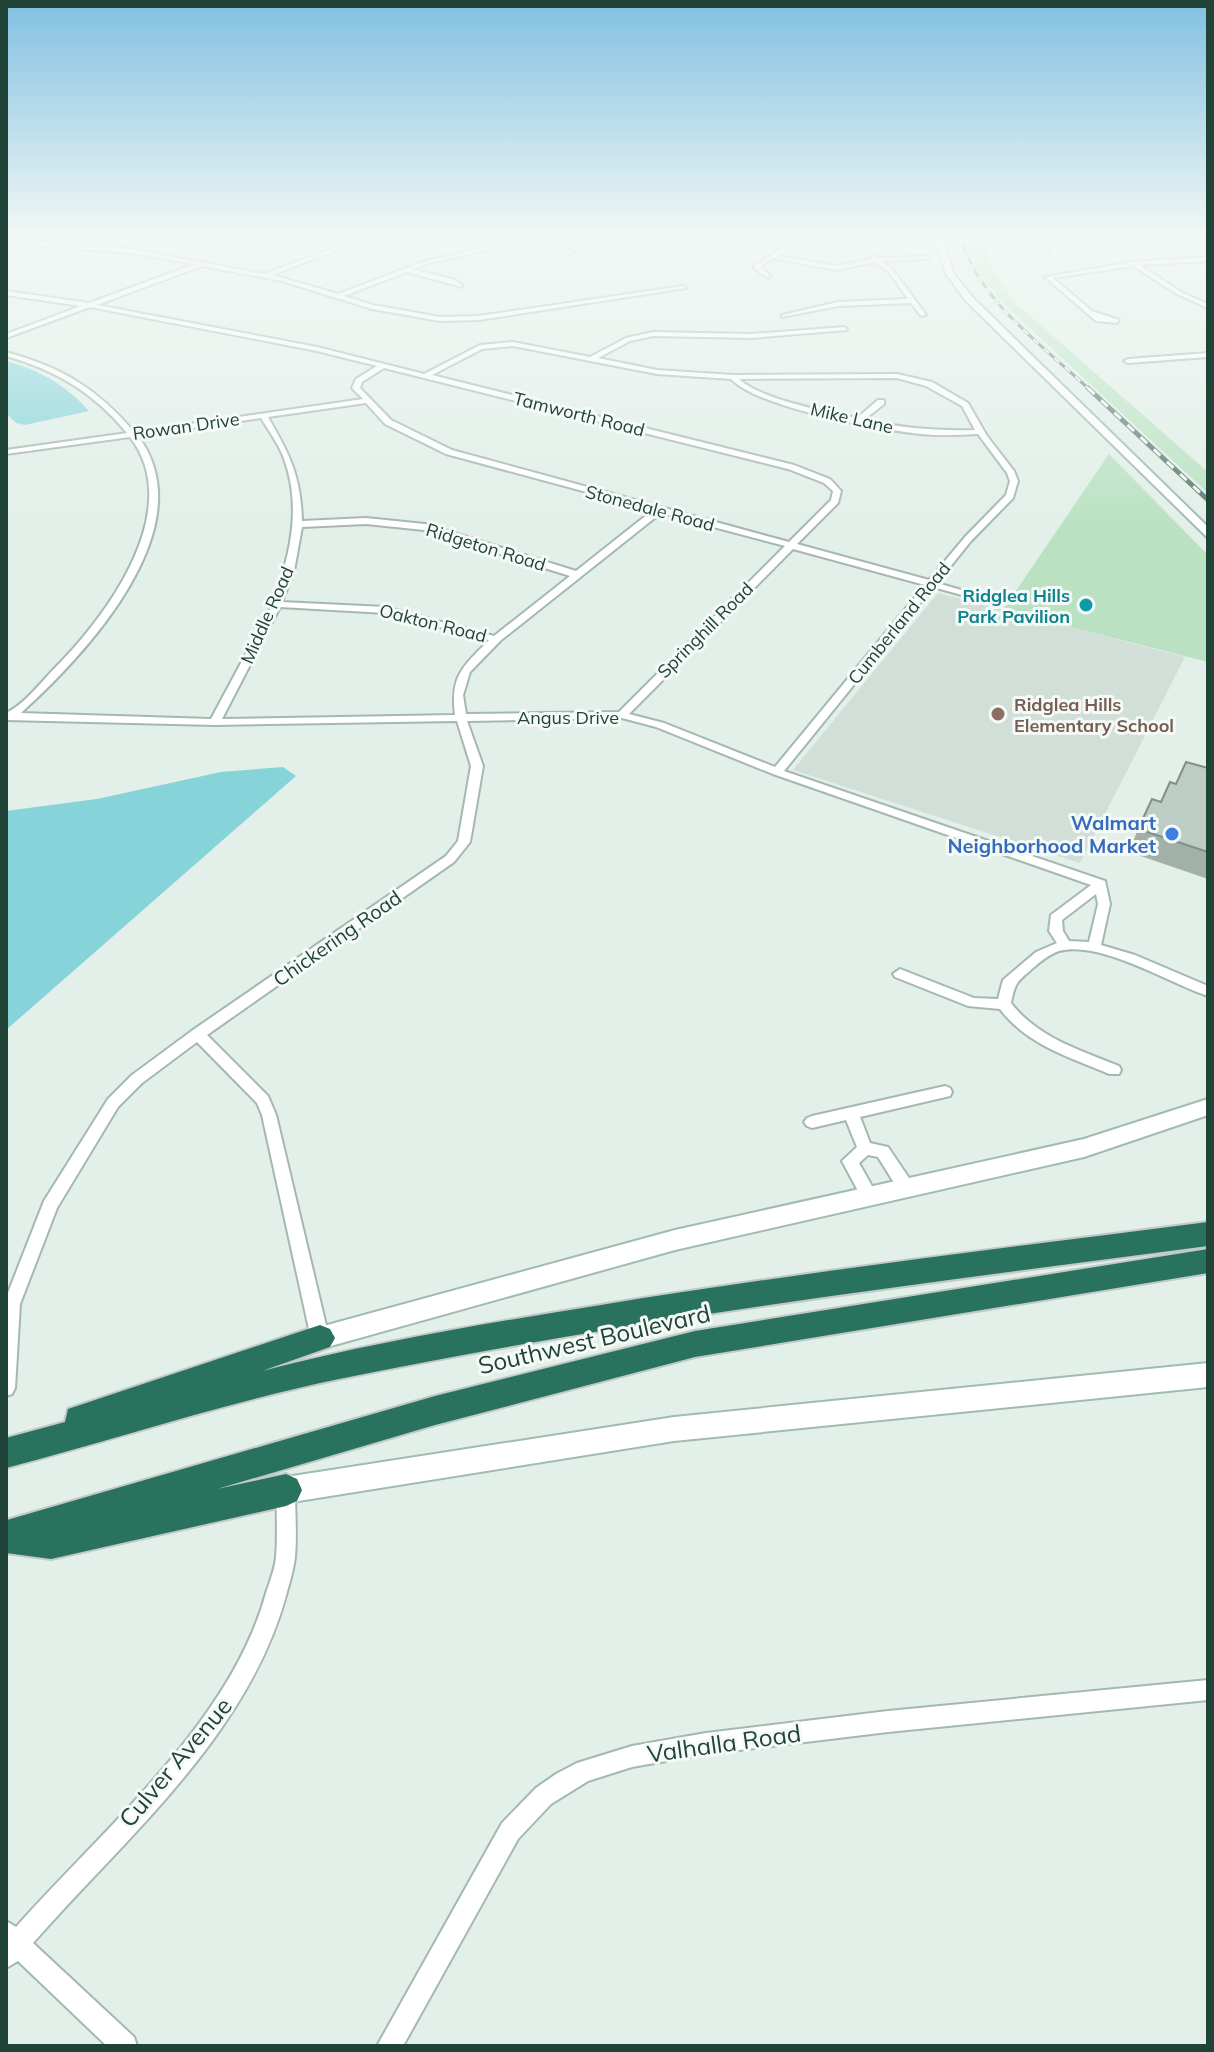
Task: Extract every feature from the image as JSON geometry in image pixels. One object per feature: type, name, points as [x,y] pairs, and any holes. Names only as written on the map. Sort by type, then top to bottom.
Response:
[{"type":"highway","name":"Southwest Boulevard","points":[[6,1453],[335,1366],[510,1333],[753,1293],[1208,1234]]},
{"type":"highway","name":"Southwest Boulevard","points":[[7,1537],[406,1417],[614,1362],[695,1344],[1208,1261]]},
{"type":"highway","points":[[6,1444],[320,1338]]},
{"type":"highway","points":[[7,1537],[51,1542],[286,1490]]},
{"type":"main road","points":[[1003,334],[1208,534]]},
{"type":"main road","points":[[320,1338],[675,1240],[1084,1148],[1208,1107]]},
{"type":"main road","points":[[286,1490],[674,1429],[1208,1375]]},
{"type":"street","name":"Tamworth Road","points":[[230,334],[383,365],[819,477],[837,491],[835,501],[790,546]]},
{"type":"street","points":[[590,360],[628,339],[653,334],[781,334]]},
{"type":"street","points":[[425,376],[480,347],[496,344],[539,346],[590,360],[657,372],[733,377],[899,372],[956,398],[974,416],[981,432]]},
{"type":"street","points":[[6,354],[53,369],[112,409],[144,451],[152,486],[150,525],[141,556],[105,620],[56,676],[8,718]]},
{"type":"street","points":[[1128,361],[1208,355]]},
{"type":"street","points":[[367,401],[356,388],[359,381],[383,365]]},
{"type":"street","name":"Mike Lane","points":[[733,377],[738,387],[761,397],[859,420],[914,432],[981,432]]},
{"type":"street","name":"Rowan Drive","points":[[6,452],[367,401]]},
{"type":"street","name":"Stonedale Road","points":[[367,401],[405,432],[449,452],[998,602]]},
{"type":"street","points":[[859,420],[881,402]]},
{"type":"street","name":"Middle Road","points":[[215,722],[284,584],[301,524],[299,485],[293,464],[263,415]]},
{"type":"street","name":"Cumberland Road","points":[[777,772],[932,584],[1010,496],[1014,481],[1011,473],[981,432]]},
{"type":"street","name":"Chickering Road","points":[[6,1388],[12,1304],[50,1206],[113,1103],[137,1079],[198,1034],[450,859],[464,842],[477,766],[461,718],[458,695],[465,671],[496,639],[659,510]]},
{"type":"street","name":"Ridgeton Road","points":[[301,524],[366,521],[425,527],[575,574]]},
{"type":"street","name":"Springhill Road","points":[[622,715],[790,546]]},
{"type":"street","name":"Oakton Road","points":[[274,604],[385,610],[496,639]]},
{"type":"street","name":"Angus Drive","points":[[8,718],[215,722],[622,715],[660,725],[777,772],[1101,884]]},
{"type":"street","points":[[1065,945],[1056,931],[1056,918],[1101,884],[1104,904],[1094,947]]},
{"type":"street","points":[[1114,1070],[1036,1037],[1014,1020],[1004,1004],[1008,983],[1052,948],[1065,945],[1094,947],[1208,991]]},
{"type":"street","points":[[900,974],[973,1003],[1004,1004]]},
{"type":"street","points":[[198,1034],[263,1100],[320,1338]]},
{"type":"street","points":[[812,1122],[945,1092]]},
{"type":"street","points":[[851,1114],[865,1149]]},
{"type":"street","points":[[870,1197],[850,1161],[865,1149],[883,1151],[907,1189]]},
{"type":"street","name":"Culver Avenue","points":[[9,1944],[212,1725],[251,1666],[277,1598],[287,1560],[289,1516],[286,1490]]},
{"type":"street","name":"Valhalla Road","points":[[389,2046],[510,1831],[525,1811],[583,1772],[651,1753],[875,1722],[1208,1690]]},
{"type":"street","points":[[9,1944],[125,2046]]},
{"type":"shaded area","name":"Ridglea Hills Elementary School","points":[[938,593],[1185,657],[1080,863],[793,770]]},
{"type":"green space","points":[[1036,334],[1050,334],[1208,472],[1208,493]]},
{"type":"green space","points":[[1109,454],[1208,555],[1208,662],[1003,610]]},
{"type":"water","points":[[6,361],[52,380],[89,411],[25,425],[16,423],[6,413]]},
{"type":"water","points":[[283,767],[296,776],[6,1030],[6,811],[97,799],[221,772]]},
{"type":"building","points":[[1186,762],[1208,768],[1208,852],[1138,829],[1152,799],[1161,802],[1170,782],[1176,784]]},
{"type":"railway","points":[[1028,334],[1090,390]]},
{"type":"railway","points":[[1088,388],[1208,500]]},
{"type":"place","name":"Ridglea Hills Park Pavilion","points":[[1086,605]]},
{"type":"place","name":"Ridglea Hills Elementary School","points":[[998,714]]},
{"type":"place","name":"Walmart Neighborhood Market","points":[[1172,834]]}]
